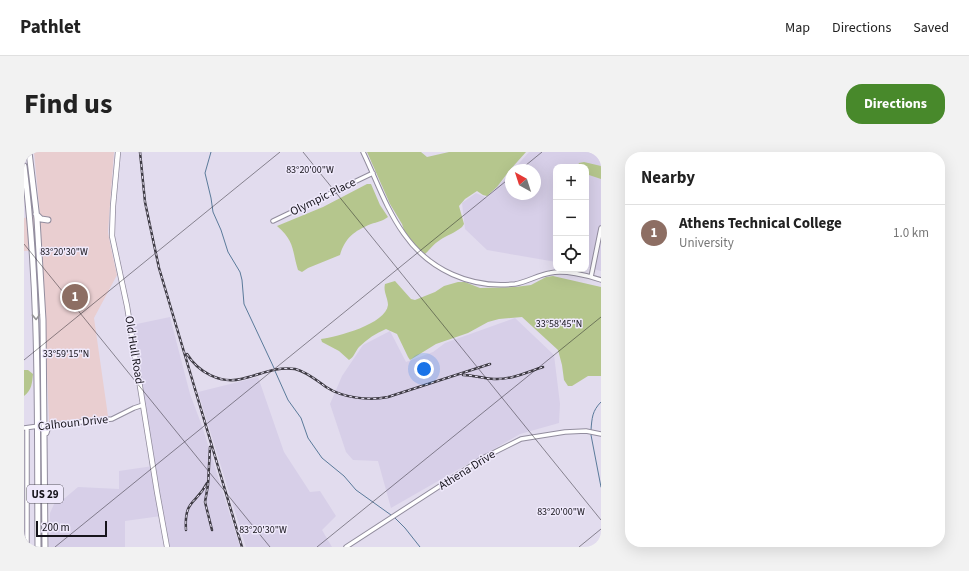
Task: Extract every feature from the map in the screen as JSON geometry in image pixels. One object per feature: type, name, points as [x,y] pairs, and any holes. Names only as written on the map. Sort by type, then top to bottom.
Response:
[{"type":"highway","name":"US 29","points":[[29,152],[36,214],[42,306],[41,426],[37,496],[38,547]]},
{"type":"highway","name":"US 29","points":[[24,167],[31,234],[41,426],[44,438],[45,547]]},
{"type":"highway","points":[[24,167],[28,175],[30,189],[37,276],[42,306]]},
{"type":"highway","points":[[36,214],[40,218],[48,220]]},
{"type":"highway","points":[[24,226],[31,234]]},
{"type":"highway","points":[[44,438],[48,427],[51,425]]},
{"type":"highway","points":[[41,426],[40,478],[42,501],[45,510]]},
{"type":"highway","points":[[37,496],[40,505],[42,547]]},
{"type":"main road","name":"Old Hull Road","points":[[118,152],[112,236],[127,306],[140,381],[142,405],[167,547]]},
{"type":"street","points":[[363,152],[392,214],[404,234],[426,259],[455,276],[472,282],[505,284],[521,283],[550,273],[578,274],[601,280]]},
{"type":"street","name":"Olympic Place","points":[[273,221],[373,174]]},
{"type":"street","points":[[591,277],[601,228]]},
{"type":"street","name":"Calhoun Drive","points":[[25,428],[112,418],[142,405]]},
{"type":"street","points":[[25,428],[27,547]]},
{"type":"street","name":"Athena Drive","points":[[346,547],[483,458],[521,439],[565,432],[601,434]]},
{"type":"shaded area","points":[[34,152],[114,152],[108,232],[117,275],[94,318],[108,416],[49,422],[42,250],[24,251],[24,218],[40,215]]},
{"type":"shaded area","points":[[529,152],[601,152],[601,271],[589,268],[589,164],[553,164],[553,261],[487,250],[465,229],[462,203],[476,193],[487,198],[505,178],[505,200],[541,200],[541,164],[518,164]]},
{"type":"shaded area","points":[[170,317],[190,394],[202,426],[240,547],[169,547],[132,325]]},
{"type":"shaded area","points":[[515,318],[554,355],[560,404],[559,423],[520,434],[391,508],[378,461],[353,460],[346,452],[330,404],[342,376],[363,345],[390,331],[406,362],[433,352],[445,343]]},
{"type":"shaded area","points":[[258,377],[284,452],[310,492],[320,491],[336,516],[322,530],[332,547],[246,547],[198,392]]},
{"type":"shaded area","points":[[153,466],[161,516],[125,521],[125,547],[49,547],[50,513],[55,502],[65,498],[78,487],[119,489],[119,471]]},
{"type":"green space","points":[[367,152],[421,152],[427,157],[449,152],[526,152],[515,164],[505,164],[505,176],[497,187],[487,196],[477,191],[465,199],[459,206],[464,224],[462,227],[433,245],[424,255],[405,233],[402,224],[390,204]]},
{"type":"green space","points":[[584,162],[601,166],[601,179],[589,175],[589,164],[579,163]]},
{"type":"green space","points":[[367,184],[371,184],[380,205],[388,217],[355,232],[345,244],[340,255],[308,268],[302,272],[298,270],[290,242],[283,231],[277,226],[323,207]]},
{"type":"green space","points":[[553,276],[601,287],[601,376],[588,376],[572,386],[568,386],[564,380],[558,350],[522,317],[499,319],[488,322],[468,333],[436,344],[410,360],[397,334],[386,329],[365,341],[349,360],[339,351],[322,342],[321,339],[338,336],[370,324],[379,318],[385,312],[388,305],[385,284],[395,281],[411,299],[415,300],[435,292],[444,286],[458,282],[465,282],[480,288],[515,287],[531,285],[546,277]]},
{"type":"green space","points":[[24,370],[28,370],[33,374],[30,389],[24,396]]},
{"type":"waterway","points":[[211,152],[205,173],[213,212],[228,252],[240,272],[244,304],[274,368]]},
{"type":"waterway","points":[[275,371],[288,400],[301,418],[308,438],[322,458],[344,476],[356,490],[391,515]]},
{"type":"waterway","points":[[591,430],[594,412],[601,402]]},
{"type":"waterway","points":[[591,435],[601,487]]},
{"type":"waterway","points":[[394,517],[420,547]]},
{"type":"waterway","points":[[598,547],[601,541]]},
{"type":"railway","points":[[140,152],[145,202],[159,268],[242,547]]},
{"type":"railway","points":[[187,354],[203,371],[225,380],[241,379],[274,370],[288,368],[299,370],[340,394],[356,398],[373,399],[388,397],[490,364]]},
{"type":"railway","points":[[463,375],[500,379],[519,375],[543,367]]},
{"type":"railway","points":[[210,447],[208,485],[205,502],[212,530]]},
{"type":"railway","points":[[186,530],[186,520],[189,507],[207,483]]},
{"type":"place","name":"Athens Technical College","points":[[75,297]]}]
